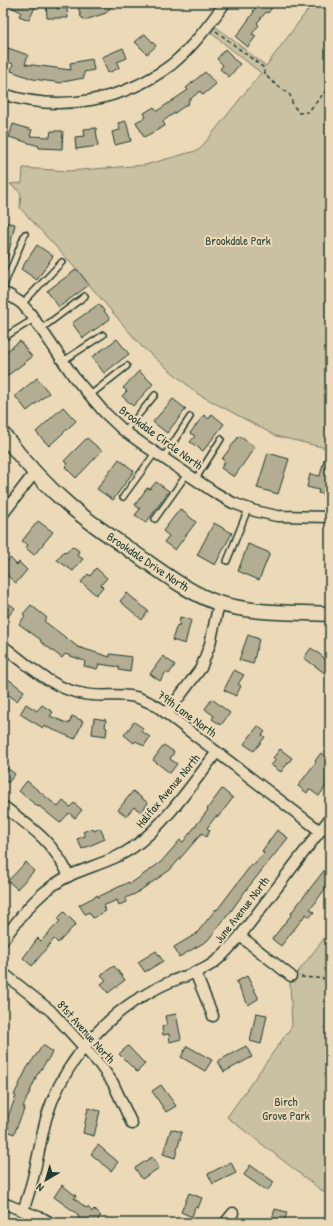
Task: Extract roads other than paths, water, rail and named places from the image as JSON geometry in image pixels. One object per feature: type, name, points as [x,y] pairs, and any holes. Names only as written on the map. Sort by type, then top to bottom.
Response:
[{"type":"street","points":[[3,94],[14,98],[34,101],[62,103],[87,102],[132,88],[171,64],[188,48],[225,3]]},
{"type":"street","name":"Brookdale Circle North","points":[[3,293],[22,304],[89,396],[104,412],[125,431],[159,456],[214,492],[233,503],[248,509],[277,516],[330,517]]},
{"type":"street","name":"Brookdale Drive North","points":[[3,434],[35,472],[71,507],[178,584],[198,595],[218,603],[242,608],[265,611],[330,614]]},
{"type":"street","points":[[3,514],[35,472]]},
{"type":"street","points":[[167,713],[201,668],[210,644],[218,603]]},
{"type":"street","name":"79th Lane North","points":[[3,646],[42,676],[54,684],[69,690],[84,694],[131,696],[145,700],[167,713],[320,831]]},
{"type":"street","name":"Halifax Avenue North","points":[[3,940],[22,914],[42,894],[54,885],[69,876],[113,859],[133,848],[150,834],[166,817],[217,752]]},
{"type":"street","points":[[3,806],[45,840],[55,851],[69,876]]},
{"type":"street","name":"June Avenue North","points":[[23,1210],[32,1186],[46,1118],[56,1092],[69,1068],[84,1047],[103,1026],[146,994],[171,981],[212,964],[223,954],[240,936],[330,818]]},
{"type":"street","points":[[240,936],[291,976]]},
{"type":"street","points":[[195,972],[213,1016]]},
{"type":"street","name":"81st Avenue North","points":[[3,973],[51,1011],[100,1065],[113,1083],[132,1124]]},
{"type":"street","points":[[3,1203],[23,1210],[51,1223]]},
{"type":"street","points":[[225,1223],[233,1212]]},
{"type":"lane","points":[[3,288],[25,234]]},
{"type":"lane","points":[[22,304],[62,262]]},
{"type":"lane","points":[[40,329],[85,296]]},
{"type":"lane","points":[[3,338],[34,319]]},
{"type":"lane","points":[[63,361],[103,334]]},
{"type":"lane","points":[[89,396],[127,366]]},
{"type":"lane","points":[[125,431],[155,395]]},
{"type":"lane","points":[[123,497],[159,456],[190,417]]},
{"type":"lane","points":[[154,519],[191,477],[221,439]]},
{"type":"lane","points":[[226,561],[248,509]]},
{"type":"park label","name":"Brookdale Park","points":[[238,241]]},
{"type":"park label","name":"Birch Grove Park","points":[[286,1109]]}]
